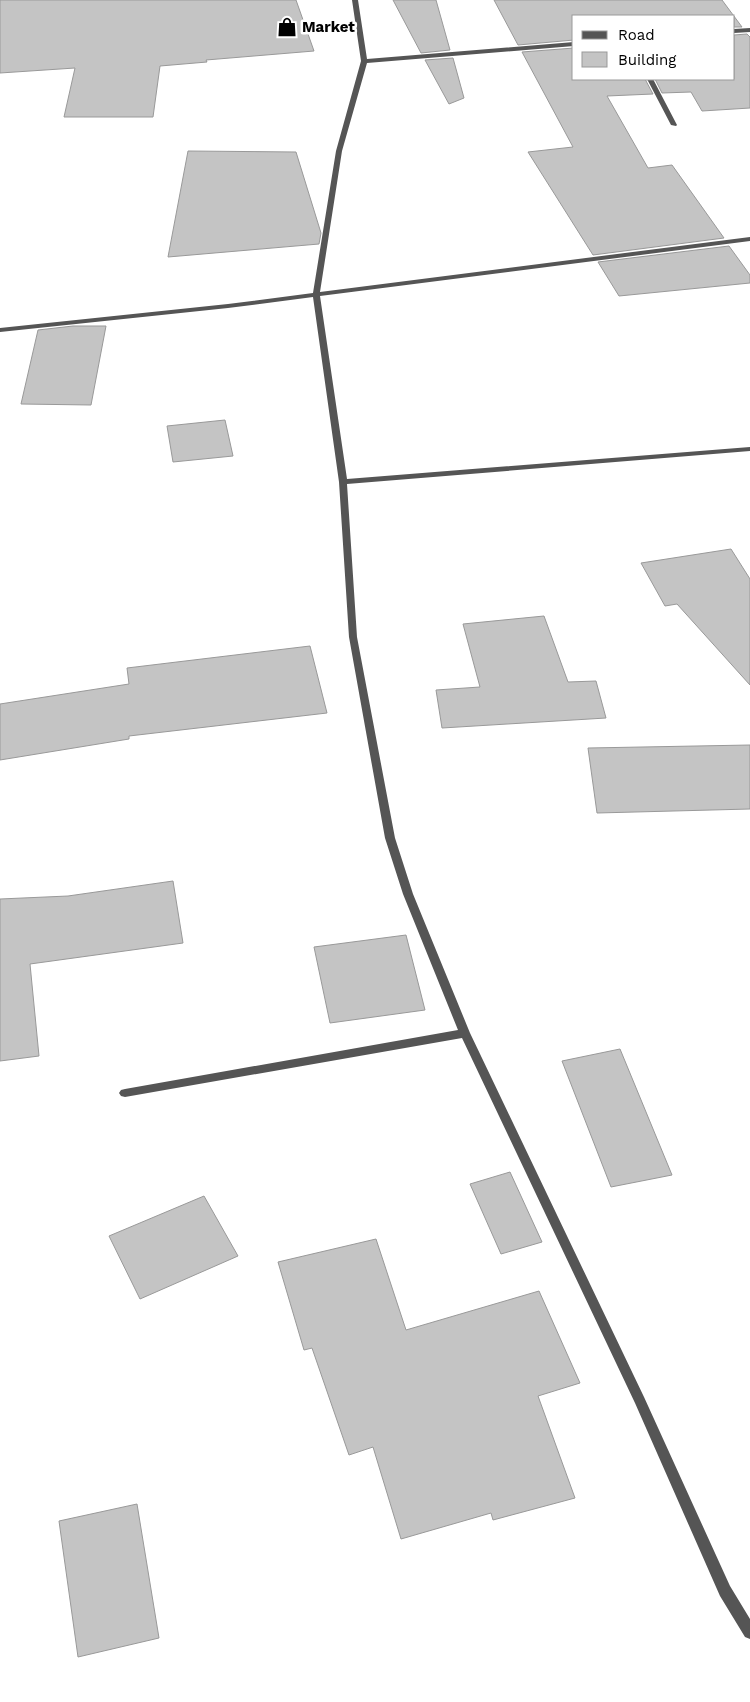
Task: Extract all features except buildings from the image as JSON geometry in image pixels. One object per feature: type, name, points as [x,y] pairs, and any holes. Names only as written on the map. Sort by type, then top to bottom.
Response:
[{"type":"street","points":[[355,0],[364,61],[339,151],[316,295],[344,482],[353,637],[390,838],[408,894],[465,1033],[640,1401],[725,1592],[750,1632]]},
{"type":"street","points":[[735,31],[750,30]]},
{"type":"street","points":[[364,61],[572,44]]},
{"type":"street","points":[[651,80],[674,125]]},
{"type":"street","points":[[0,330],[316,295],[750,239]]},
{"type":"street","points":[[344,482],[750,449]]},
{"type":"street","points":[[125,1093],[465,1033]]},
{"type":"place","name":"Market","points":[[287,27]]}]
